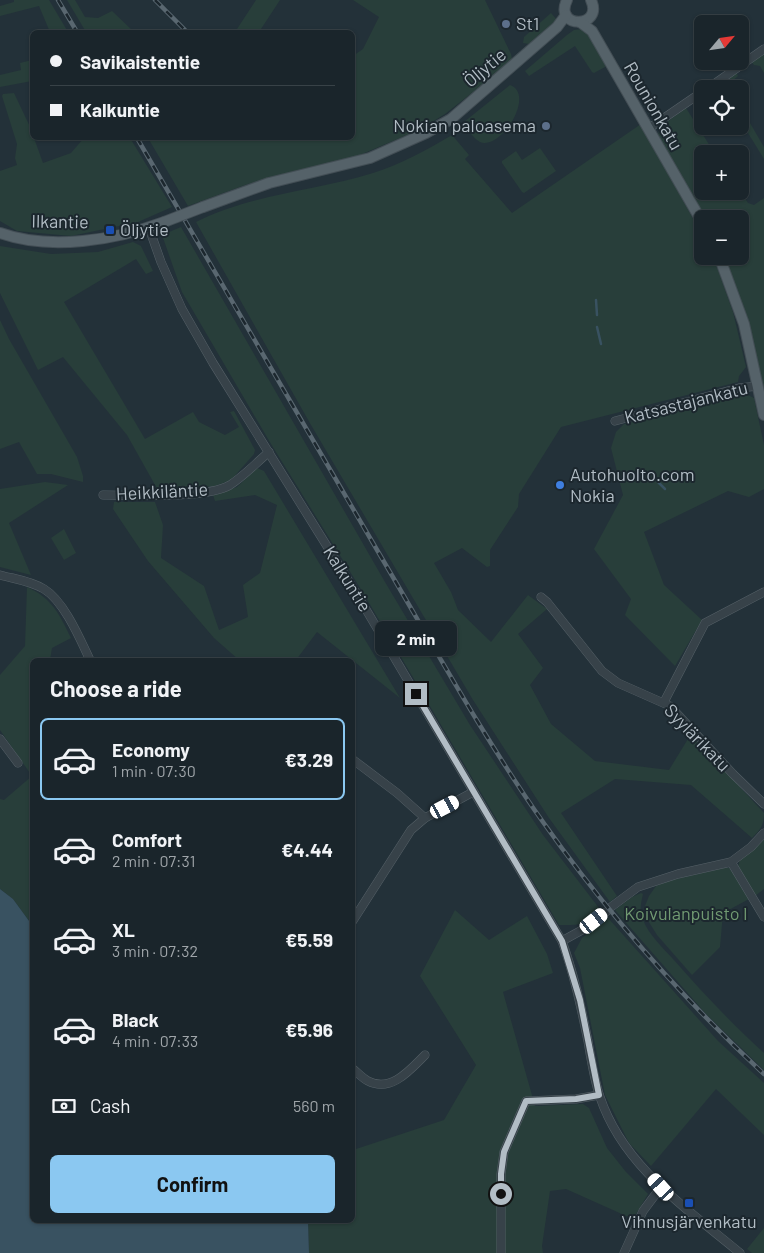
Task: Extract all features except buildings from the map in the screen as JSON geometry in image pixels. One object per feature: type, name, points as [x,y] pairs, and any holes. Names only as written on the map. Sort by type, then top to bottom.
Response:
[{"type":"main road","points":[[566,0],[564,7],[572,19]]},
{"type":"main road","points":[[590,16],[593,2]]},
{"type":"main road","name":"Öljytie","points":[[149,228],[269,183],[370,158],[426,133],[451,119],[557,28],[572,19],[590,16]]},
{"type":"main road","name":"Rounionkatu","points":[[590,16],[592,31],[695,210]]},
{"type":"main road","name":"Rounionkatu","points":[[572,19],[592,31]]},
{"type":"main road","name":"Ilkantie","points":[[0,233],[42,241],[72,241],[107,238],[149,228]]},
{"type":"main road","points":[[722,265],[744,324],[764,415]]},
{"type":"street","points":[[719,80],[764,49]]},
{"type":"street","points":[[648,129],[694,97]]},
{"type":"street","name":"Kalkuntie","points":[[149,228],[182,308],[358,596],[562,941],[580,1000],[599,1095],[611,1125],[622,1143],[661,1187],[740,1253]]},
{"type":"street","name":"Katsastajankatu","points":[[615,421],[739,388],[758,386]]},
{"type":"street","name":"Heikkiläntie","points":[[104,495],[163,495],[223,488],[232,484],[269,452]]},
{"type":"street","points":[[0,575],[35,584],[50,593],[66,615],[89,658]]},
{"type":"street","points":[[664,702],[705,623],[764,592]]},
{"type":"street","name":"Syylärikatu","points":[[541,597],[602,671],[618,683],[670,706],[733,774],[764,804]]},
{"type":"street","points":[[0,739],[18,763]]},
{"type":"street","points":[[355,761],[397,793],[425,818]]},
{"type":"street","points":[[355,917],[411,830],[425,818],[473,792]]},
{"type":"street","points":[[562,941],[582,930],[638,888],[678,874],[731,862],[751,847],[764,833]]},
{"type":"street","points":[[731,862],[764,918]]},
{"type":"street","points":[[355,1070],[367,1080],[379,1085],[390,1083],[404,1075],[425,1055]]},
{"type":"street","points":[[501,1253],[501,1174],[504,1152],[526,1101],[576,1099],[599,1095]]},
{"type":"street","points":[[624,1253],[643,1211],[661,1187]]},
{"type":"green space","points":[[14,0],[49,0],[67,30],[49,30],[39,6],[0,16],[0,6],[14,2]]},
{"type":"green space","points":[[67,0],[75,0],[85,17],[98,18],[112,11],[132,30],[85,30]]},
{"type":"green space","points":[[256,0],[280,0],[260,30],[236,30]]},
{"type":"green space","points":[[353,0],[485,0],[512,59],[509,64],[445,114],[419,130],[348,160],[248,184],[188,206],[149,140],[355,140],[355,55],[363,49],[379,17]]},
{"type":"green space","points":[[551,13],[557,20],[529,44],[523,43],[524,37]]},
{"type":"green space","points":[[582,29],[587,33],[606,63],[605,67],[594,73],[592,72],[575,46],[529,76],[525,71],[567,35],[574,30]]},
{"type":"green space","points":[[764,53],[764,73],[760,66],[754,65],[751,61]]},
{"type":"green space","points":[[30,60],[30,81],[0,87],[0,75],[21,70],[20,63]]},
{"type":"green space","points":[[736,72],[738,76],[733,80],[725,80]]},
{"type":"green space","points":[[510,85],[517,90],[519,99],[513,120],[497,138],[488,143],[480,142],[469,132],[464,122]]},
{"type":"green space","points":[[14,93],[30,127],[30,140],[35,140],[43,163],[71,153],[82,140],[131,140],[172,207],[138,222],[71,236],[17,231],[0,221],[0,171],[17,165],[15,158],[17,144],[2,96],[3,94]]},
{"type":"green space","points":[[686,108],[694,121],[694,135],[703,135],[709,145],[694,145],[694,198],[658,135],[659,131],[665,128],[667,122]]},
{"type":"green space","points":[[749,121],[764,147],[764,159],[749,135]]},
{"type":"green space","points":[[641,124],[694,220],[694,265],[716,265],[733,312],[746,367],[739,376],[738,382],[561,427],[519,494],[518,507],[490,550],[490,566],[487,567],[462,548],[434,563],[451,592],[458,610],[491,642],[528,595],[547,609],[518,634],[543,668],[530,685],[551,724],[595,761],[669,770],[691,734],[764,813],[761,827],[752,838],[691,785],[615,779],[561,813],[617,896],[610,902],[549,818],[473,700],[311,425],[196,222],[239,205],[373,173],[414,156],[452,135],[469,155],[465,159],[512,213]]},
{"type":"green space","points":[[540,148],[556,171],[524,193],[502,161],[516,151],[522,160]]},
{"type":"green space","points":[[764,198],[764,394],[747,324],[727,265],[749,265],[749,210],[701,210],[695,200],[746,200],[754,205]]},
{"type":"green space","points":[[181,227],[385,582],[470,725],[543,835],[599,908],[586,921],[577,924],[559,925],[362,591],[271,444],[182,292],[162,235]]},
{"type":"green space","points":[[133,242],[141,246],[153,271],[146,274],[136,259],[64,302],[145,439],[193,412],[199,422],[225,435],[239,427],[230,412],[234,411],[255,450],[254,454],[231,480],[215,486],[159,492],[127,435],[63,357],[38,370],[0,293],[0,246],[51,254],[98,252]]},
{"type":"green space","points":[[0,320],[77,457],[83,482],[51,474],[37,474],[19,442],[0,449]]},
{"type":"green space","points":[[744,393],[754,398],[764,445],[764,489],[749,497],[728,491],[644,532],[664,585],[702,620],[675,666],[625,615],[631,599],[594,549],[623,495],[611,448],[616,432],[624,424]]},
{"type":"green space","points":[[257,468],[264,471],[400,698],[355,662],[355,658],[350,658],[317,632],[298,658],[237,658],[214,638],[148,561],[113,509],[114,502],[155,502],[163,525],[161,558],[204,586],[219,630],[248,617],[243,585],[260,573],[277,505],[255,495],[215,501],[213,495],[237,487]]},
{"type":"green space","points":[[45,482],[68,485],[9,523],[31,575],[0,567],[0,489]]},
{"type":"green space","points":[[64,529],[76,553],[64,560],[51,538]]},
{"type":"green space","points":[[27,587],[36,591],[49,602],[59,615],[71,638],[52,648],[50,658],[30,658],[30,773],[0,730],[0,675],[25,646]]},
{"type":"green space","points":[[30,778],[30,922],[13,899],[0,889],[0,799],[4,800]]},
{"type":"green space","points":[[764,839],[764,889],[755,896],[738,867],[740,859]]},
{"type":"green space","name":"Koivulanpuisto I","points":[[729,868],[732,871],[749,899],[723,913],[720,947],[692,975],[657,935],[647,919],[645,906],[656,886],[668,881]]},
{"type":"green space","points":[[643,894],[641,913],[649,931],[706,996],[764,1053],[764,1070],[706,1014],[615,910],[632,897]]},
{"type":"green space","points":[[455,910],[489,940],[527,916],[547,954],[553,973],[503,992],[535,1106],[583,1104],[589,1108],[607,1148],[626,1172],[648,1194],[633,1219],[566,1189],[550,1191],[542,1246],[543,1253],[309,1253],[308,1223],[355,1223],[355,1149],[444,1120],[476,1065],[420,976]]},
{"type":"green space","points":[[608,918],[718,1041],[764,1083],[764,1135],[716,1089],[651,1166],[629,1143],[605,1095],[580,968],[574,953],[582,938]]},
{"type":"green space","points":[[764,1228],[764,1253],[752,1253],[747,1249]]},
{"type":"water","points":[[0,889],[13,899],[30,922],[30,1223],[308,1223],[309,1253],[0,1253]]},
{"type":"waterway","points":[[596,300],[597,315]]},
{"type":"waterway","points":[[597,327],[601,344]]},
{"type":"waterway","points":[[658,482],[665,489]]},
{"type":"railway","points":[[58,0],[76,30]]},
{"type":"railway","points":[[155,0],[185,30]]},
{"type":"railway","points":[[138,140],[459,690],[521,790],[593,890],[647,954],[704,1016],[764,1074]]},
{"type":"place","name":"St1","points":[[506,24]]},
{"type":"place","name":"Nokian paloasema","points":[[546,126]]},
{"type":"place","name":"Öljytie","points":[[110,230]]},
{"type":"place","name":"Autohuolto.com Nokia","points":[[560,485]]},
{"type":"place","name":"Vihnusjärvenkatu","points":[[689,1203]]},
{"type":"route","points":[[416,694],[562,941],[580,1000],[599,1095],[576,1099],[526,1101],[504,1152],[501,1194]]}]
